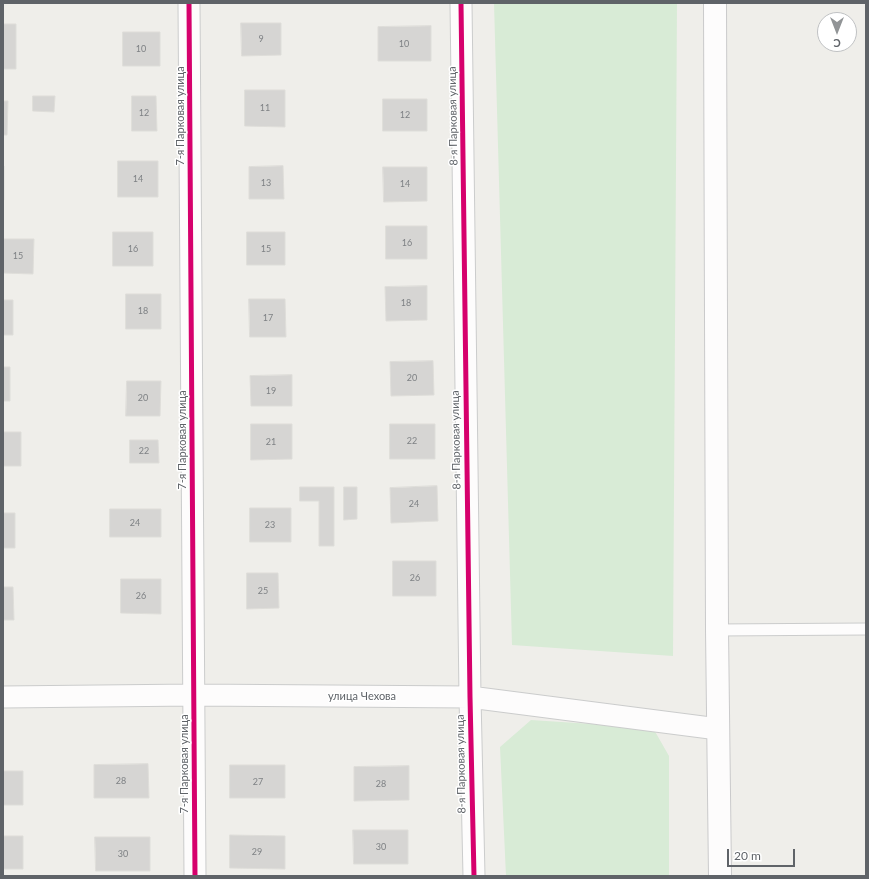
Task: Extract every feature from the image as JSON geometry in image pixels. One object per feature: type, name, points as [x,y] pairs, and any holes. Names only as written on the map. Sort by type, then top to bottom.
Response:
[{"type":"main road","points":[[715,3],[717,630],[720,876]]},
{"type":"street","name":"7-я Парковая улица","points":[[189,3],[195,876]]},
{"type":"street","name":"8-я Парковая улица","points":[[461,3],[470,697],[474,876]]},
{"type":"street","name":"улица Чехова","points":[[3,697],[194,695],[470,697],[718,729]]},
{"type":"lane","points":[[717,630],[866,629]]},
{"type":"green space","points":[[494,3],[677,3],[673,656],[512,645]]},
{"type":"green space","points":[[531,720],[653,728],[669,756],[669,876],[506,876],[500,747]]},
{"type":"building","points":[[241,23],[281,23],[281,55],[242,56]]},
{"type":"building","points":[[3,24],[16,24],[16,69],[3,69]]},
{"type":"building","points":[[431,26],[431,61],[378,61],[378,27]]},
{"type":"building","points":[[123,32],[160,32],[160,66],[123,66]]},
{"type":"building","points":[[245,90],[285,90],[285,127],[245,126]]},
{"type":"building","points":[[33,96],[55,96],[54,112],[33,111]]},
{"type":"building","points":[[132,96],[156,96],[157,131],[132,131]]},
{"type":"building","points":[[383,99],[427,99],[427,131],[383,131]]},
{"type":"building","points":[[3,101],[8,101],[7,135],[3,135]]},
{"type":"building","points":[[118,161],[158,161],[158,197],[118,197]]},
{"type":"building","points":[[4,166],[4,200],[3,200]]},
{"type":"building","points":[[283,166],[284,199],[249,199],[249,167]]},
{"type":"building","points":[[383,167],[427,167],[427,201],[384,202]]},
{"type":"building","points":[[386,226],[427,226],[427,259],[386,259]]},
{"type":"building","points":[[113,232],[153,232],[153,266],[113,266]]},
{"type":"building","points":[[247,232],[285,232],[285,265],[247,265]]},
{"type":"building","points":[[3,239],[34,239],[33,274],[3,273]]},
{"type":"building","points":[[427,286],[427,320],[386,321],[385,287]]},
{"type":"building","points":[[126,294],[161,294],[161,329],[126,329]]},
{"type":"building","points":[[249,299],[285,299],[286,337],[250,337]]},
{"type":"building","points":[[3,300],[13,300],[13,335],[3,335]]},
{"type":"building","points":[[433,361],[434,395],[391,396],[390,362]]},
{"type":"building","points":[[3,367],[10,367],[10,401],[3,401]]},
{"type":"building","points":[[292,375],[292,406],[251,406],[250,376]]},
{"type":"building","points":[[127,381],[161,381],[160,416],[126,416]]},
{"type":"building","points":[[251,424],[292,424],[292,459],[251,460]]},
{"type":"building","points":[[390,424],[435,424],[435,459],[390,459]]},
{"type":"building","points":[[3,432],[21,432],[21,466],[3,466]]},
{"type":"building","points":[[130,440],[158,440],[159,463],[130,463]]},
{"type":"building","points":[[437,486],[438,521],[391,523],[390,488]]},
{"type":"building","points":[[300,487],[334,487],[334,546],[319,546],[319,501],[300,501]]},
{"type":"building","points":[[344,487],[357,487],[357,519],[344,520]]},
{"type":"building","points":[[250,508],[291,508],[291,542],[250,542]]},
{"type":"building","points":[[110,509],[161,509],[161,537],[110,537]]},
{"type":"building","points":[[3,513],[15,513],[15,548],[3,548]]},
{"type":"building","points":[[393,561],[436,561],[436,596],[393,596]]},
{"type":"building","points":[[247,573],[278,573],[279,608],[247,609]]},
{"type":"building","points":[[121,579],[161,579],[161,614],[121,613]]},
{"type":"building","points":[[3,587],[13,587],[14,620],[3,620]]},
{"type":"building","points":[[148,764],[149,798],[94,798],[94,765]]},
{"type":"building","points":[[230,765],[285,765],[285,798],[230,798]]},
{"type":"building","points":[[409,766],[409,800],[354,801],[354,767]]},
{"type":"building","points":[[3,771],[23,771],[23,805],[3,805]]},
{"type":"building","points":[[353,830],[408,830],[408,864],[354,864]]},
{"type":"building","points":[[230,835],[285,836],[285,869],[230,868]]},
{"type":"building","points":[[3,836],[23,836],[23,869],[3,869]]},
{"type":"building","points":[[95,837],[150,837],[150,871],[96,871]]},
{"type":"cycle path","points":[[189,3],[195,876]]},
{"type":"cycle path","points":[[461,3],[470,697],[474,876]]}]
